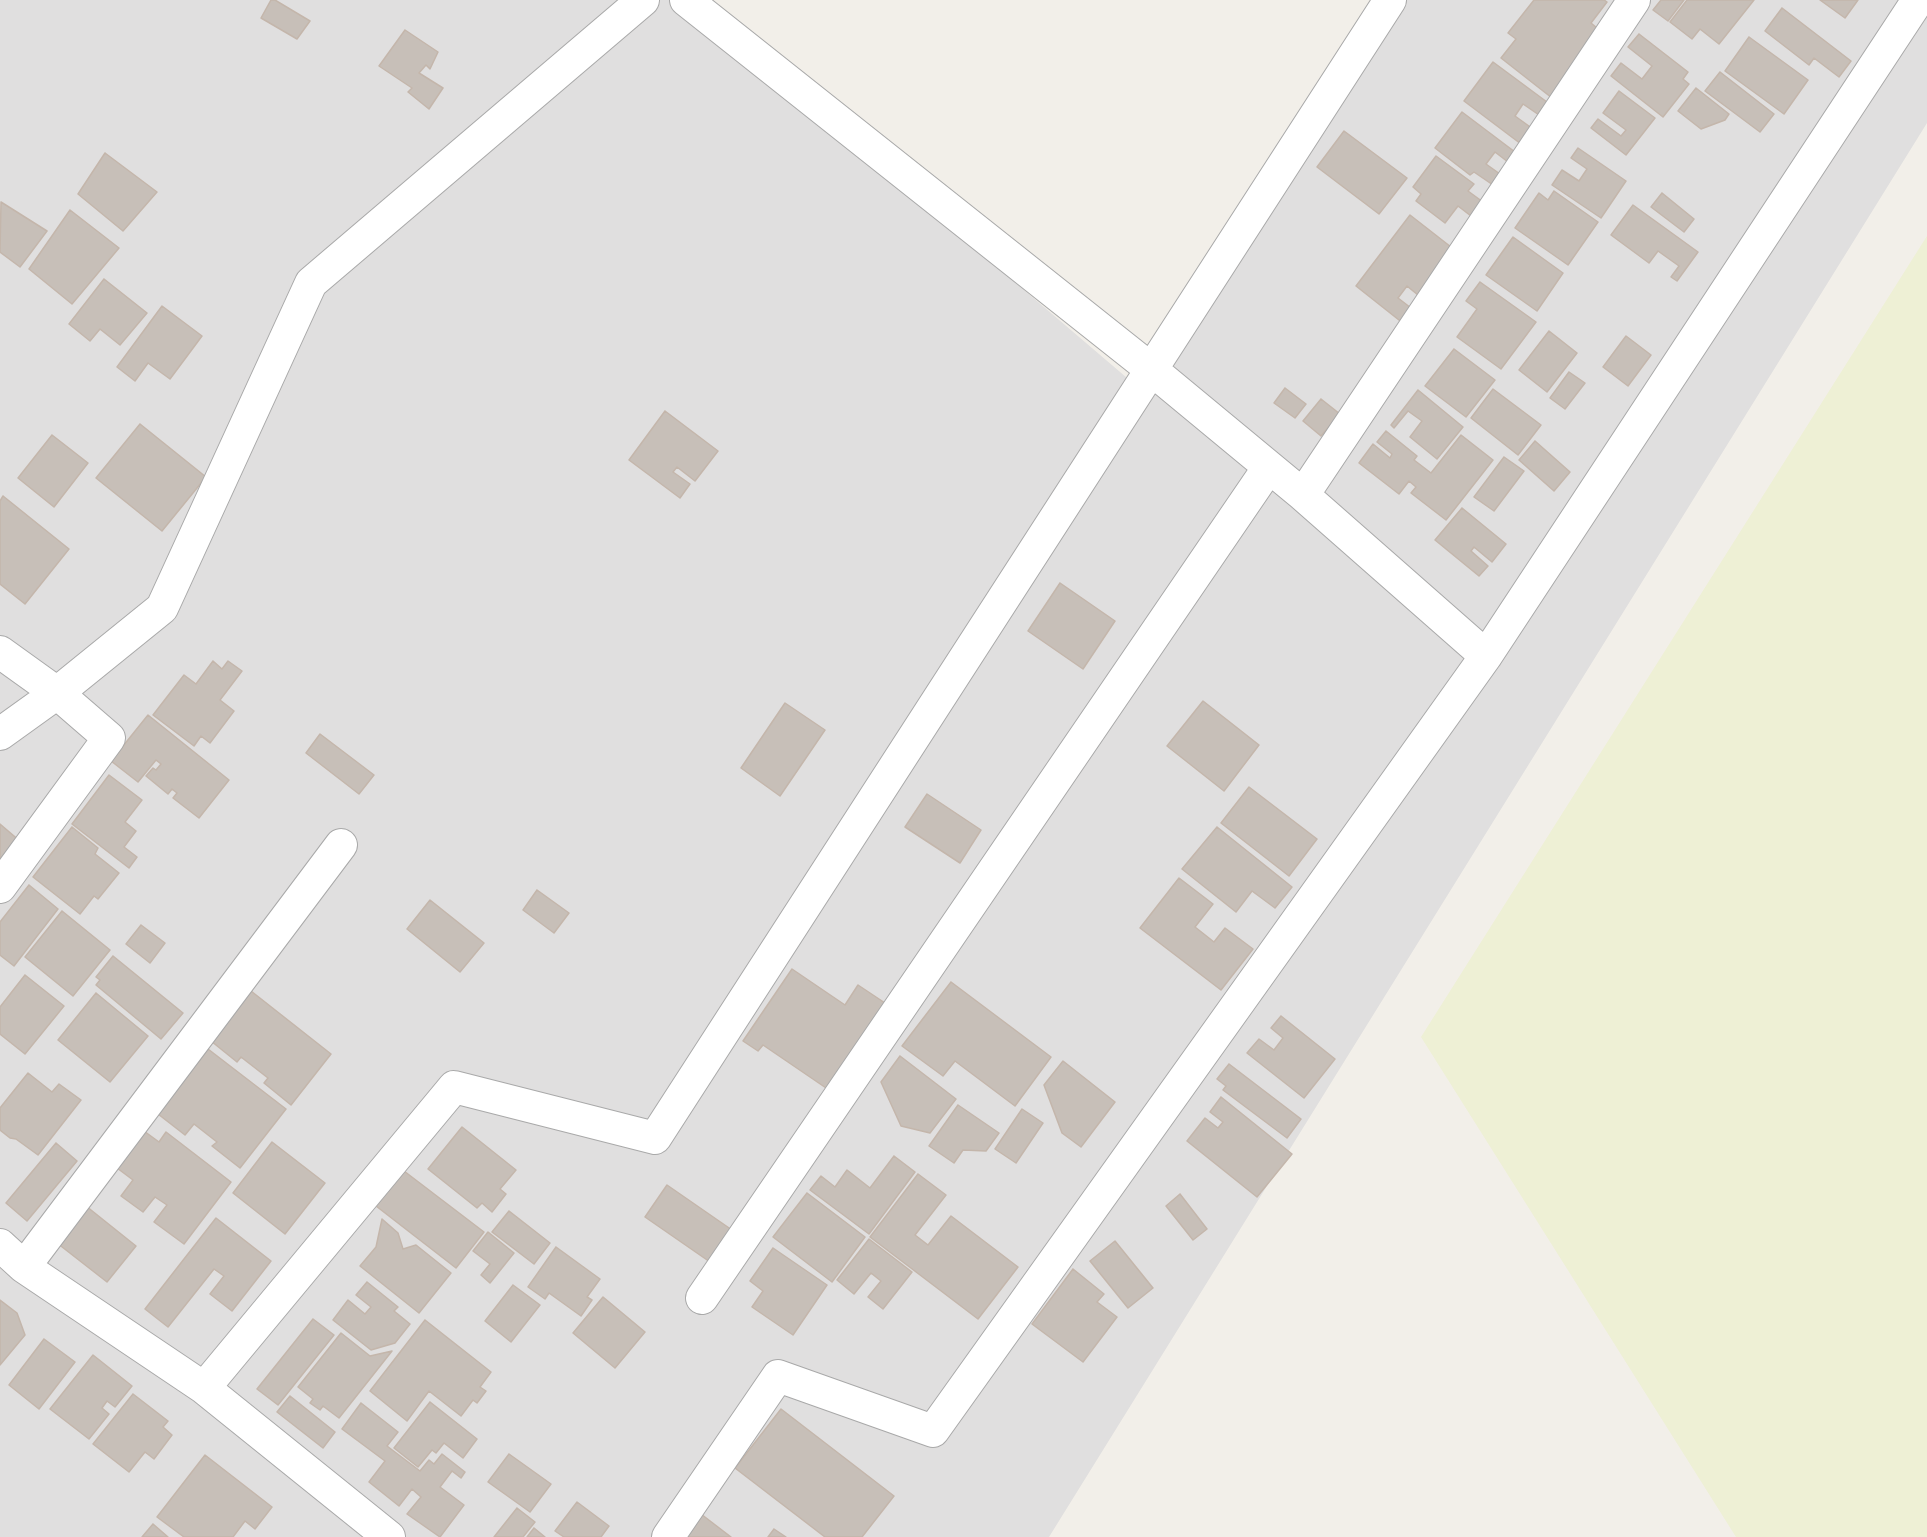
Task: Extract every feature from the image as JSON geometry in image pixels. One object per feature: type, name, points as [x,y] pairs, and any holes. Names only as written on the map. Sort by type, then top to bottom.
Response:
[{"type":"street","points":[[0,734],[57,693],[162,608],[311,284],[643,0]]},
{"type":"street","points":[[686,0],[1152,370],[1303,495],[1486,656]]},
{"type":"street","points":[[204,1388],[454,1087],[655,1138],[1390,0]]},
{"type":"street","points":[[1303,495],[1634,0]]},
{"type":"street","points":[[668,1537],[778,1376],[933,1431],[1486,656],[1918,0]]},
{"type":"street","points":[[702,1298],[1269,467]]},
{"type":"street","points":[[0,652],[57,693],[109,738],[0,887]]},
{"type":"street","points":[[24,1267],[341,845]]},
{"type":"street","points":[[0,1245],[24,1267],[204,1388],[389,1537]]},
{"type":"shaded area","points":[[0,0],[684,0],[1140,389],[1384,0],[1927,0],[1927,123],[1049,1537],[0,1537]]},
{"type":"green space","points":[[1927,236],[1927,1537],[1736,1537],[1421,1037]]},
{"type":"building","points":[[271,0],[275,0],[310,21],[297,39],[261,18]]},
{"type":"building","points":[[1534,0],[1604,0],[1607,2],[1591,23],[1603,33],[1552,98],[1501,58],[1516,39],[1508,33]]},
{"type":"building","points":[[1661,0],[1684,0],[1668,21],[1653,10]]},
{"type":"building","points":[[1687,0],[1754,0],[1719,44],[1700,29],[1692,39],[1670,22]]},
{"type":"building","points":[[1820,0],[1858,0],[1845,18]]},
{"type":"building","points":[[1782,8],[1851,61],[1839,77],[1814,58],[1809,65],[1765,31]]},
{"type":"building","points":[[405,30],[438,52],[430,69],[426,65],[419,73],[443,88],[429,109],[408,92],[412,88],[379,66]]},
{"type":"building","points":[[1639,34],[1688,72],[1683,79],[1689,84],[1663,117],[1611,76],[1621,63],[1642,79],[1652,66],[1628,47]]},
{"type":"building","points":[[1749,37],[1808,80],[1784,114],[1725,71]]},
{"type":"building","points":[[1493,62],[1551,105],[1542,117],[1523,104],[1515,116],[1533,129],[1521,144],[1464,101]]},
{"type":"building","points":[[1720,72],[1774,114],[1760,132],[1705,91]]},
{"type":"building","points":[[1696,88],[1729,114],[1725,120],[1701,129],[1678,111]]},
{"type":"building","points":[[1619,91],[1655,118],[1626,155],[1591,128],[1598,119],[1621,136],[1626,130],[1603,113]]},
{"type":"building","points":[[1462,112],[1515,152],[1508,162],[1495,152],[1486,164],[1500,174],[1493,185],[1474,172],[1470,175],[1435,148]]},
{"type":"building","points":[[1344,131],[1407,178],[1379,214],[1317,167]]},
{"type":"building","points":[[1578,148],[1626,181],[1601,218],[1552,185],[1562,170],[1579,181],[1587,169],[1571,158]]},
{"type":"building","points":[[105,153],[157,192],[123,231],[78,194]]},
{"type":"building","points":[[1436,156],[1474,184],[1468,191],[1483,202],[1471,216],[1458,206],[1445,223],[1416,201],[1421,194],[1413,187]]},
{"type":"building","points":[[1554,191],[1598,222],[1568,265],[1515,228],[1539,193],[1548,200]]},
{"type":"building","points":[[1662,193],[1694,219],[1684,232],[1651,207]]},
{"type":"building","points":[[1,202],[47,231],[20,267],[0,252]]},
{"type":"building","points":[[1633,205],[1698,252],[1677,281],[1671,277],[1679,266],[1658,251],[1649,263],[1611,235]]},
{"type":"building","points":[[70,210],[119,248],[72,304],[29,269]]},
{"type":"building","points":[[1410,215],[1460,254],[1424,300],[1407,286],[1398,298],[1415,311],[1404,324],[1356,286]]},
{"type":"building","points":[[1513,237],[1563,273],[1537,311],[1486,275]]},
{"type":"building","points":[[104,279],[147,313],[120,345],[100,329],[90,341],[69,324]]},
{"type":"building","points":[[1480,282],[1536,322],[1501,369],[1457,337],[1477,309],[1466,301]]},
{"type":"building","points":[[162,306],[202,336],[170,379],[148,363],[135,381],[117,367]]},
{"type":"building","points":[[1549,331],[1577,353],[1547,392],[1519,370]]},
{"type":"building","points":[[1626,336],[1651,355],[1628,386],[1603,367]]},
{"type":"building","points":[[1454,349],[1495,380],[1466,417],[1425,386]]},
{"type":"building","points":[[1569,372],[1585,383],[1565,409],[1550,398]]},
{"type":"building","points":[[1285,388],[1306,404],[1295,418],[1274,403]]},
{"type":"building","points":[[1493,389],[1541,425],[1518,455],[1471,418]]},
{"type":"building","points":[[1418,390],[1463,427],[1437,459],[1410,437],[1422,421],[1408,411],[1394,428],[1391,425]]},
{"type":"building","points":[[1321,399],[1340,414],[1321,436],[1303,421]]},
{"type":"building","points":[[665,411],[718,451],[695,481],[677,467],[673,472],[690,484],[680,498],[629,460]]},
{"type":"building","points":[[140,424],[206,477],[162,531],[96,478]]},
{"type":"building","points":[[1386,431],[1417,456],[1414,460],[1431,473],[1461,435],[1493,460],[1446,520],[1411,493],[1416,487],[1409,481],[1399,494],[1359,463],[1373,444],[1390,458],[1392,454],[1377,442]]},
{"type":"building","points":[[52,435],[88,463],[54,507],[18,478]]},
{"type":"building","points":[[1535,441],[1570,472],[1554,491],[1519,460]]},
{"type":"building","points":[[1504,457],[1524,471],[1494,511],[1474,497]]},
{"type":"building","points":[[3,496],[69,549],[25,604],[0,584],[0,501]]},
{"type":"building","points":[[1462,508],[1506,544],[1492,562],[1474,547],[1471,551],[1488,566],[1479,576],[1435,540]]},
{"type":"building","points":[[1060,583],[1115,621],[1083,669],[1028,631]]},
{"type":"building","points":[[213,661],[222,669],[228,661],[242,671],[220,700],[234,711],[210,743],[201,736],[194,746],[153,715],[184,675],[196,684]]},
{"type":"building","points":[[1203,701],[1259,745],[1224,791],[1167,746]]},
{"type":"building","points":[[785,703],[825,730],[780,796],[741,768]]},
{"type":"building","points":[[148,715],[229,780],[199,818],[173,798],[177,793],[172,789],[168,794],[146,776],[153,768],[156,770],[161,764],[156,760],[138,782],[111,761]]},
{"type":"building","points":[[320,734],[374,775],[359,794],[306,753]]},
{"type":"building","points":[[109,775],[142,800],[125,822],[136,831],[124,847],[137,857],[129,868],[72,824]]},
{"type":"building","points":[[1249,787],[1317,839],[1289,876],[1221,823]]},
{"type":"building","points":[[927,794],[981,830],[960,863],[905,827]]},
{"type":"building","points":[[0,824],[21,842],[0,867]]},
{"type":"building","points":[[72,827],[98,848],[95,854],[119,873],[98,899],[94,896],[80,914],[33,877]]},
{"type":"building","points":[[1217,827],[1292,887],[1275,908],[1252,891],[1236,912],[1182,869]]},
{"type":"building","points":[[1179,878],[1213,904],[1195,927],[1214,942],[1225,928],[1253,949],[1221,990],[1140,928]]},
{"type":"building","points":[[29,885],[58,909],[14,966],[0,955],[0,922]]},
{"type":"building","points":[[537,890],[569,913],[554,933],[523,910]]},
{"type":"building","points":[[430,900],[484,943],[460,972],[407,929]]},
{"type":"building","points":[[62,911],[110,950],[73,996],[25,957]]},
{"type":"building","points":[[141,925],[165,943],[150,963],[126,944]]},
{"type":"building","points":[[113,956],[183,1013],[161,1039],[96,985],[100,980],[96,977]]},
{"type":"building","points":[[792,969],[845,1005],[858,985],[888,1005],[829,1090],[763,1045],[758,1051],[743,1041]]},
{"type":"building","points":[[25,975],[64,1006],[25,1054],[0,1034],[0,1007]]},
{"type":"building","points":[[951,982],[1051,1057],[1015,1106],[955,1061],[943,1076],[902,1046]]},
{"type":"building","points":[[251,991],[331,1054],[291,1105],[264,1083],[268,1078],[241,1057],[237,1062],[211,1041]]},
{"type":"building","points":[[96,993],[148,1036],[110,1082],[58,1040]]},
{"type":"building","points":[[1281,1016],[1335,1059],[1304,1098],[1247,1053],[1259,1039],[1274,1050],[1283,1038],[1271,1028]]},
{"type":"building","points":[[208,1049],[286,1109],[240,1168],[212,1146],[217,1142],[194,1124],[185,1135],[158,1114]]},
{"type":"building","points":[[900,1056],[956,1099],[930,1133],[901,1126],[881,1082]]},
{"type":"building","points":[[1063,1061],[1115,1102],[1081,1147],[1062,1133],[1044,1085]]},
{"type":"building","points":[[1229,1064],[1301,1119],[1287,1138],[1223,1090],[1226,1086],[1217,1079]]},
{"type":"building","points":[[28,1073],[52,1092],[59,1084],[81,1100],[38,1155],[0,1130],[0,1108]]},
{"type":"building","points":[[1221,1097],[1292,1154],[1257,1197],[1187,1141],[1205,1118],[1218,1128],[1223,1122],[1210,1112]]},
{"type":"building","points":[[958,1105],[999,1133],[986,1151],[963,1150],[954,1163],[929,1146]]},
{"type":"building","points":[[1022,1109],[1043,1123],[1016,1163],[995,1149]]},
{"type":"building","points":[[462,1127],[516,1170],[500,1189],[506,1194],[492,1212],[482,1203],[477,1208],[428,1169]]},
{"type":"building","points":[[144,1131],[159,1142],[166,1132],[231,1182],[184,1244],[154,1222],[167,1205],[155,1197],[143,1212],[121,1196],[133,1180],[117,1168]]},
{"type":"building","points":[[272,1142],[325,1183],[285,1234],[233,1193]]},
{"type":"building","points":[[56,1143],[77,1161],[27,1221],[6,1203]]},
{"type":"building","points":[[894,1156],[915,1172],[869,1234],[810,1190],[821,1176],[835,1187],[847,1170],[870,1188]]},
{"type":"building","points":[[404,1171],[484,1232],[456,1268],[376,1206]]},
{"type":"building","points":[[918,1174],[946,1195],[915,1235],[928,1245],[951,1216],[1018,1267],[978,1319],[870,1237]]},
{"type":"building","points":[[667,1185],[732,1230],[710,1262],[645,1217]]},
{"type":"building","points":[[807,1193],[865,1237],[832,1282],[773,1237]]},
{"type":"building","points":[[1180,1194],[1207,1229],[1193,1240],[1166,1206]]},
{"type":"building","points":[[86,1206],[136,1246],[107,1282],[57,1243]]},
{"type":"building","points":[[509,1211],[550,1243],[534,1264],[492,1232]]},
{"type":"building","points":[[216,1218],[271,1261],[232,1311],[210,1294],[224,1276],[214,1269],[168,1327],[145,1309]]},
{"type":"building","points":[[382,1219],[398,1233],[403,1249],[416,1245],[451,1273],[419,1313],[360,1266],[376,1247]]},
{"type":"building","points":[[488,1232],[514,1253],[490,1283],[481,1275],[490,1264],[473,1251]]},
{"type":"building","points":[[869,1239],[912,1272],[883,1309],[868,1297],[881,1281],[871,1273],[854,1294],[837,1280]]},
{"type":"building","points":[[1115,1241],[1153,1288],[1128,1308],[1090,1261]]},
{"type":"building","points":[[556,1247],[600,1279],[587,1297],[592,1300],[581,1316],[549,1293],[545,1299],[528,1287]]},
{"type":"building","points":[[773,1248],[827,1285],[793,1335],[752,1307],[763,1291],[750,1281]]},
{"type":"building","points":[[1073,1269],[1104,1294],[1097,1302],[1117,1317],[1083,1362],[1032,1324]]},
{"type":"building","points":[[367,1282],[398,1307],[394,1311],[410,1324],[395,1343],[371,1350],[333,1320],[348,1300],[365,1314],[371,1307],[356,1295]]},
{"type":"building","points":[[513,1285],[540,1305],[511,1342],[485,1321]]},
{"type":"building","points":[[603,1297],[645,1332],[615,1368],[573,1333]]},
{"type":"building","points":[[0,1300],[17,1313],[25,1335],[0,1365]]},
{"type":"building","points":[[313,1319],[334,1335],[278,1405],[257,1389]]},
{"type":"building","points":[[425,1320],[491,1372],[480,1387],[486,1391],[477,1403],[473,1400],[461,1416],[429,1391],[407,1421],[370,1391]]},
{"type":"building","points":[[341,1333],[370,1356],[392,1351],[339,1418],[323,1406],[320,1410],[310,1403],[313,1399],[298,1387]]},
{"type":"building","points":[[44,1339],[75,1362],[39,1409],[9,1385]]},
{"type":"building","points":[[93,1355],[132,1386],[115,1407],[107,1401],[102,1408],[109,1414],[89,1439],[50,1409]]},
{"type":"building","points":[[133,1394],[168,1421],[163,1427],[172,1435],[154,1459],[145,1452],[129,1472],[93,1444]]},
{"type":"building","points":[[290,1396],[335,1432],[323,1448],[277,1412]]},
{"type":"building","points":[[430,1402],[477,1439],[463,1458],[444,1443],[436,1453],[432,1450],[418,1467],[394,1448]]},
{"type":"building","points":[[361,1403],[398,1432],[387,1446],[420,1471],[429,1460],[434,1464],[442,1454],[465,1472],[461,1478],[452,1471],[440,1487],[464,1505],[440,1537],[407,1514],[421,1497],[412,1489],[399,1506],[369,1482],[385,1461],[342,1429]]},
{"type":"building","points":[[781,1409],[894,1496],[862,1537],[825,1537],[735,1468]]},
{"type":"building","points":[[509,1454],[551,1484],[530,1512],[488,1482]]},
{"type":"building","points":[[205,1455],[272,1507],[255,1529],[245,1521],[233,1537],[184,1537],[157,1517]]},
{"type":"building","points":[[577,1502],[609,1526],[601,1537],[564,1537],[555,1531]]},
{"type":"building","points":[[517,1508],[535,1522],[523,1537],[494,1537]]},
{"type":"building","points":[[701,1514],[731,1537],[683,1537]]},
{"type":"building","points":[[153,1524],[168,1537],[142,1537]]},
{"type":"building","points":[[534,1528],[545,1537],[527,1537]]},
{"type":"building","points":[[774,1529],[786,1537],[768,1537]]}]
